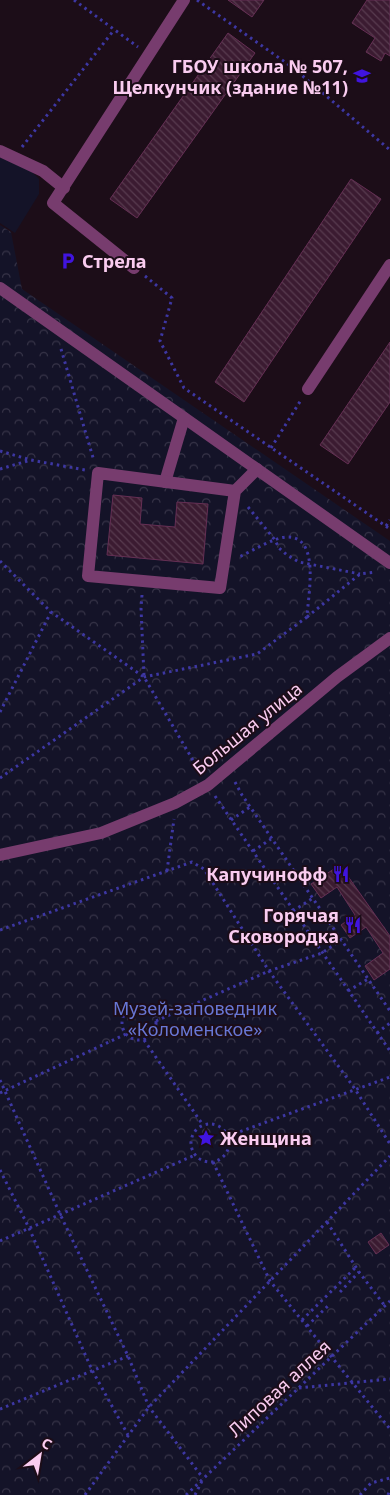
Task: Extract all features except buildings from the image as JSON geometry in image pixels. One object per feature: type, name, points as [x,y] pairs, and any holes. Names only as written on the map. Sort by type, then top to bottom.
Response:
[{"type":"street","points":[[134,268],[53,203],[184,0]]},
{"type":"street","points":[[0,151],[43,171],[64,188]]},
{"type":"street","points":[[308,389],[390,265]]},
{"type":"street","points":[[0,288],[257,469],[386,567]]},
{"type":"street","points":[[165,482],[184,418]]},
{"type":"street","points":[[235,491],[98,473],[88,576],[220,588],[235,491],[257,469]]},
{"type":"street","name":"Большая улица","points":[[0,855],[101,833],[176,803],[208,785],[337,677],[390,638]]},
{"type":"path","points":[[74,0],[149,55]]},
{"type":"path","points":[[197,0],[292,67],[390,150]]},
{"type":"path","points":[[14,157],[114,30]]},
{"type":"path","points":[[134,268],[172,298],[160,342],[184,388],[390,529]]},
{"type":"path","points":[[0,451],[31,460],[98,473],[53,325]]},
{"type":"path","points":[[271,448],[308,389]]},
{"type":"path","points":[[0,469],[31,460]]},
{"type":"path","points":[[235,491],[275,540],[279,548],[287,555],[299,562],[360,574]]},
{"type":"path","points":[[386,526],[390,520]]},
{"type":"path","points":[[223,565],[275,540],[286,537],[299,539],[308,548],[310,563],[307,617]]},
{"type":"path","points":[[0,561],[50,612],[144,677],[231,820],[390,1051]]},
{"type":"path","points":[[0,778],[144,677],[257,654],[360,574],[386,567]]},
{"type":"path","points":[[144,582],[141,608],[144,677]]},
{"type":"path","points":[[0,712],[50,612]]},
{"type":"path","points":[[242,795],[390,1011]]},
{"type":"path","points":[[168,871],[176,803]]},
{"type":"path","points":[[231,820],[250,807]]},
{"type":"path","points":[[253,852],[271,838]]},
{"type":"path","points":[[0,930],[192,862],[204,869],[269,971],[355,1089],[390,1144]]},
{"type":"path","points":[[293,911],[313,898]]},
{"type":"path","points":[[156,1021],[269,971],[322,953],[341,940]]},
{"type":"path","points":[[348,991],[368,979]]},
{"type":"path","points":[[141,1006],[151,1011],[156,1021],[155,1031],[144,1040],[134,1040],[123,1029],[123,1018],[126,1013],[135,1007],[141,1006]]},
{"type":"path","points":[[377,1033],[390,1023]]},
{"type":"path","points":[[0,1093],[126,1034]]},
{"type":"path","points":[[144,1040],[203,1125]]},
{"type":"path","points":[[228,1136],[390,1077]]},
{"type":"path","points":[[0,1080],[60,1214],[128,1356],[149,1407],[203,1478],[195,1495]]},
{"type":"path","points":[[203,1125],[220,1126],[228,1136],[227,1152],[213,1162],[200,1159],[195,1155],[191,1146],[191,1140],[195,1131],[203,1125]]},
{"type":"path","points":[[0,1241],[195,1155]]},
{"type":"path","points":[[85,1495],[149,1407],[390,1156]]},
{"type":"path","points":[[213,1162],[270,1281],[390,1429]]},
{"type":"path","points":[[0,1170],[92,1370],[128,1435]]},
{"type":"path","points":[[327,1222],[356,1268],[385,1306]]},
{"type":"path","points":[[302,1320],[356,1268]]},
{"type":"path","points":[[340,1292],[359,1272]]},
{"type":"path","name":"Липовая аллея","points":[[186,1495],[390,1301]]},
{"type":"path","points":[[307,1326],[330,1304]]},
{"type":"path","points":[[0,1409],[128,1356]]},
{"type":"path","points":[[299,1388],[390,1378]]},
{"type":"path","points":[[360,1495],[371,1484],[390,1478]]},
{"type":"path","points":[[388,1495],[390,1489]]},
{"type":"green space","points":[[0,157],[29,169],[39,179],[39,194],[15,233],[0,223]]},
{"type":"green space","name":"Музей-заповедник «Коломенское»","points":[[0,225],[11,232],[22,289],[390,541],[390,1495],[0,1495]]},
{"type":"place","name":"ГБОУ школа № 507, Щелкунчик (здание №11)","points":[[362,76]]},
{"type":"place","name":"Стрела","points":[[68,261]]},
{"type":"place","name":"Капучинофф","points":[[341,874]]},
{"type":"place","name":"Горячая Сковородка","points":[[353,925]]},
{"type":"place","name":"Женщина","points":[[206,1138]]}]
